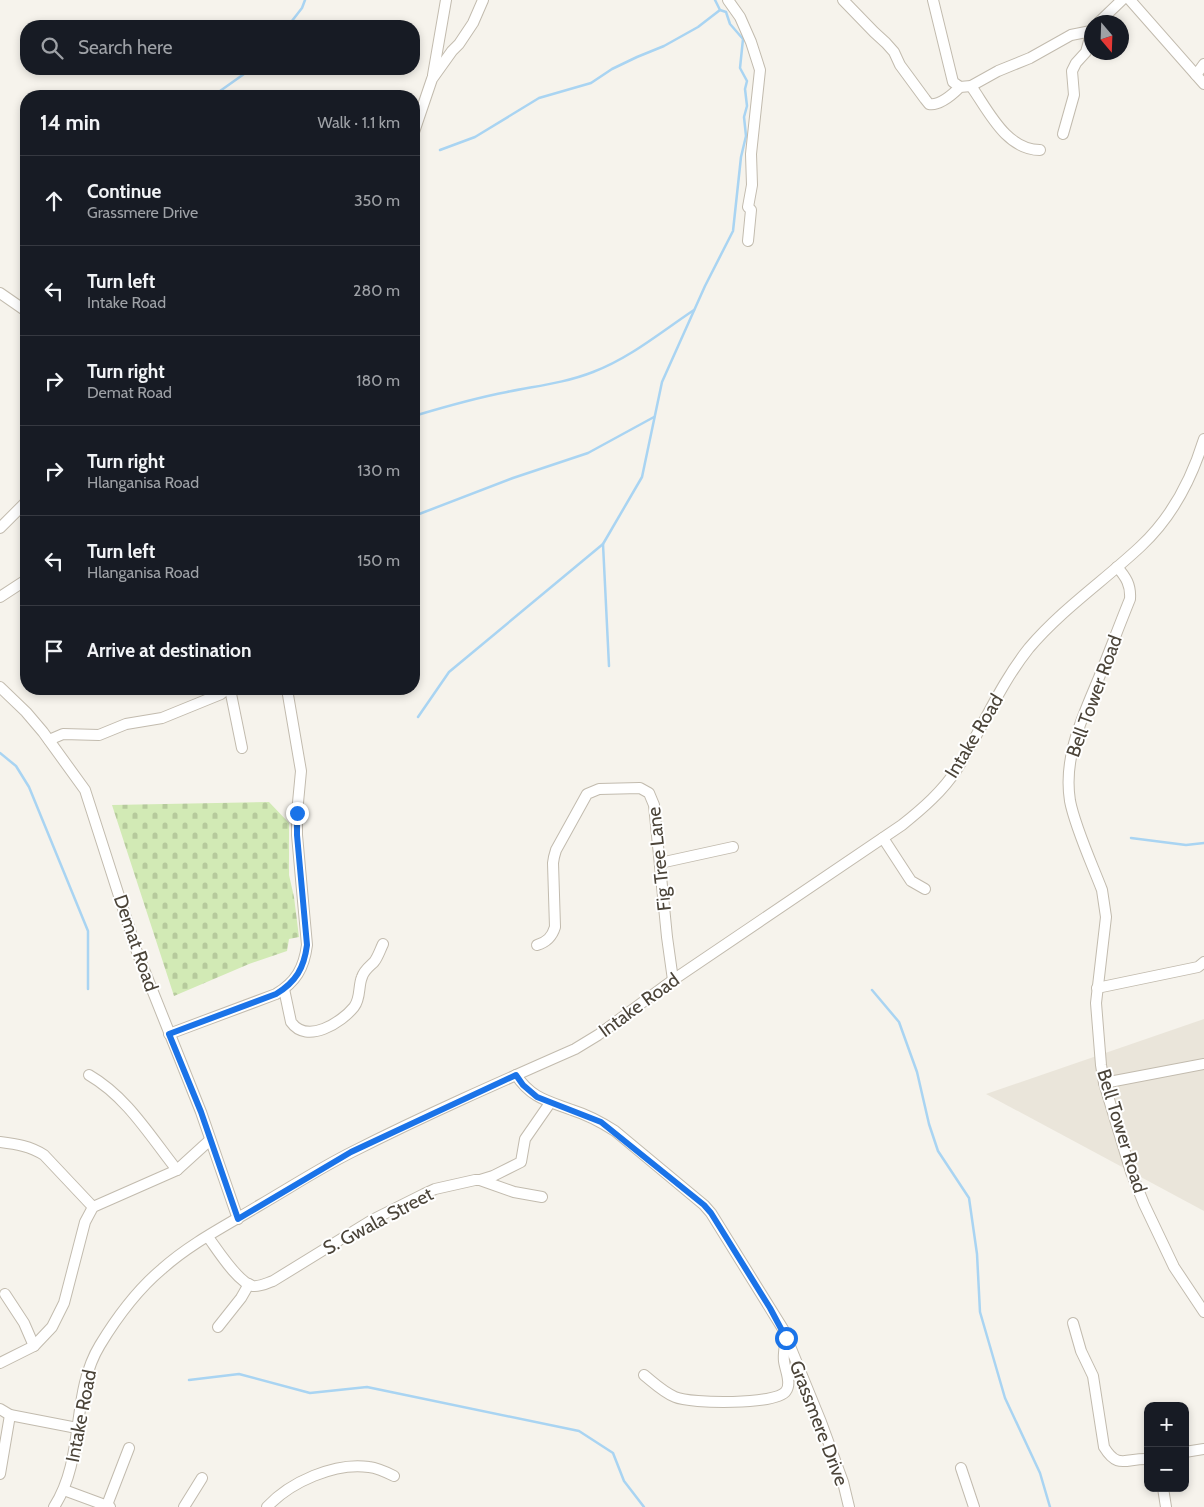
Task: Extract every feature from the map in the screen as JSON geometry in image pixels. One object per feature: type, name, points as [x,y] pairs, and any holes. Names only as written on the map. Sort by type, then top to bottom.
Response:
[{"type":"street","points":[[420,114],[432,79],[446,0]]},
{"type":"street","points":[[432,79],[462,39],[483,0]]},
{"type":"street","points":[[728,0],[740,17],[760,70],[751,154],[752,185],[748,207],[750,210],[748,240]]},
{"type":"street","points":[[843,0],[894,52],[900,65],[929,104],[936,104],[954,94],[960,86]]},
{"type":"street","points":[[933,0],[953,82],[960,86],[971,86],[998,70],[1030,58],[1060,40],[1084,32]]},
{"type":"street","points":[[1106,15],[1122,0]]},
{"type":"street","points":[[1130,0],[1204,84]]},
{"type":"street","points":[[1063,134],[1074,95],[1072,71],[1084,54]]},
{"type":"street","points":[[1196,75],[1204,64]]},
{"type":"street","points":[[971,86],[1000,128],[1017,144],[1031,150],[1040,150]]},
{"type":"street","points":[[0,293],[20,306]]},
{"type":"street","name":"Intake Road","points":[[54,1507],[64,1490],[75,1448],[85,1381],[98,1347],[111,1327],[145,1285],[162,1268],[208,1237],[351,1152],[583,1044],[917,813],[957,770],[1002,689],[1029,649],[1061,615],[1143,544],[1164,520],[1178,500],[1196,463],[1204,439]]},
{"type":"street","points":[[0,528],[20,508]]},
{"type":"street","name":"Bell Tower Road","points":[[1117,567],[1129,583],[1131,590],[1130,599],[1080,724],[1070,766],[1070,802],[1105,901],[1106,917],[1096,1003],[1104,1083],[1131,1172],[1144,1204],[1174,1266],[1204,1312]]},
{"type":"street","points":[[0,597],[20,584]]},
{"type":"street","name":"Demat Road","points":[[0,687],[26,712],[49,740],[84,790],[137,952],[190,1083],[238,1219]]},
{"type":"street","points":[[49,740],[63,734],[99,735],[133,722],[162,718],[219,695]]},
{"type":"street","points":[[229,695],[242,748]]},
{"type":"street","points":[[169,1034],[251,1004],[284,989],[292,983],[302,968],[307,945],[297,835],[301,771],[288,695]]},
{"type":"street","name":"Fig Tree Lane","points":[[537,945],[549,939],[553,934],[555,927],[553,863],[556,850],[583,799],[591,791],[599,789],[640,788],[649,793],[654,805],[673,980]]},
{"type":"street","points":[[883,838],[911,881],[925,889]]},
{"type":"street","points":[[660,863],[733,847]]},
{"type":"street","points":[[284,989],[291,1022],[294,1026],[308,1033],[328,1026],[343,1018],[353,1008],[358,998],[361,978],[377,957],[383,944]]},
{"type":"street","points":[[1097,988],[1198,967],[1204,962]]},
{"type":"street","points":[[1104,1083],[1204,1064]]},
{"type":"street","points":[[89,1075],[119,1096],[176,1170]]},
{"type":"street","name":"Grassmere Drive","points":[[516,1075],[528,1091],[550,1103],[601,1122],[704,1205],[711,1213],[770,1308],[786,1338],[827,1439],[843,1482],[849,1507]]},
{"type":"street","points":[[480,1180],[500,1173],[521,1162],[525,1139],[550,1103]]},
{"type":"street","points":[[0,1364],[34,1346],[52,1327],[60,1314],[85,1222],[94,1207],[176,1170],[210,1140]]},
{"type":"street","points":[[0,1142],[22,1144],[44,1155],[94,1207]]},
{"type":"street","name":"S. Gwala Street","points":[[249,1284],[258,1286],[272,1281],[372,1220],[424,1194],[451,1185],[480,1180],[520,1194],[542,1197]]},
{"type":"street","points":[[208,1237],[236,1273],[249,1284],[241,1298],[218,1327]]},
{"type":"street","points":[[5,1294],[24,1323],[34,1346]]},
{"type":"street","points":[[1072,1323],[1081,1351],[1093,1376],[1104,1447],[1110,1456],[1119,1462],[1144,1459]]},
{"type":"street","points":[[644,1375],[666,1393],[686,1400],[716,1403],[775,1398],[785,1393],[789,1385],[784,1360],[786,1338]]},
{"type":"street","points":[[0,1410],[10,1415],[77,1428]]},
{"type":"street","points":[[0,1474],[10,1415]]},
{"type":"street","points":[[64,1490],[109,1506],[129,1448]]},
{"type":"street","points":[[1189,1451],[1204,1448]]},
{"type":"street","points":[[267,1507],[287,1489],[332,1470],[368,1466],[381,1469],[394,1476]]},
{"type":"street","points":[[960,1468],[974,1507]]},
{"type":"street","points":[[184,1507],[202,1478]]},
{"type":"street","points":[[1163,1492],[1166,1507]]},
{"type":"shaded area","points":[[1204,1019],[1204,1211],[986,1094]]},
{"type":"green space","points":[[269,802],[289,823],[289,875],[299,937],[289,939],[287,951],[249,964],[174,996],[112,805]]},
{"type":"waterway","points":[[293,20],[302,8],[305,0]]},
{"type":"waterway","points":[[418,717],[449,672],[603,544],[642,477],[662,382],[705,286],[733,231],[741,157],[746,136],[744,117],[747,106],[745,89],[747,81],[740,68],[743,39],[730,24],[726,12],[720,10],[715,0]]},
{"type":"waterway","points":[[440,150],[475,137],[539,98],[591,83],[612,69],[664,46],[698,27],[720,10]]},
{"type":"waterway","points":[[221,90],[243,75]]},
{"type":"waterway","points":[[420,414],[495,394],[561,382],[593,372],[620,360],[694,310]]},
{"type":"waterway","points":[[420,514],[513,478],[588,453],[654,417]]},
{"type":"waterway","points":[[603,544],[609,666]]},
{"type":"waterway","points":[[0,753],[16,766],[29,787],[88,931],[88,989]]},
{"type":"waterway","points":[[1131,838],[1186,845],[1204,843]]},
{"type":"waterway","points":[[872,990],[899,1022],[917,1072],[929,1124],[938,1151],[969,1198],[977,1254],[980,1312],[1005,1398],[1040,1473],[1050,1507]]},
{"type":"waterway","points":[[189,1380],[239,1374],[310,1393],[367,1387],[579,1431],[613,1453],[624,1481],[644,1507]]},
{"type":"route","points":[[297,813],[297,835],[307,945],[305,959],[297,977],[292,983],[276,994],[169,1034],[201,1112],[238,1219],[351,1152],[516,1075],[528,1091],[537,1097],[574,1110],[601,1122],[615,1131],[704,1205],[711,1213],[783,1329],[786,1338]]}]
